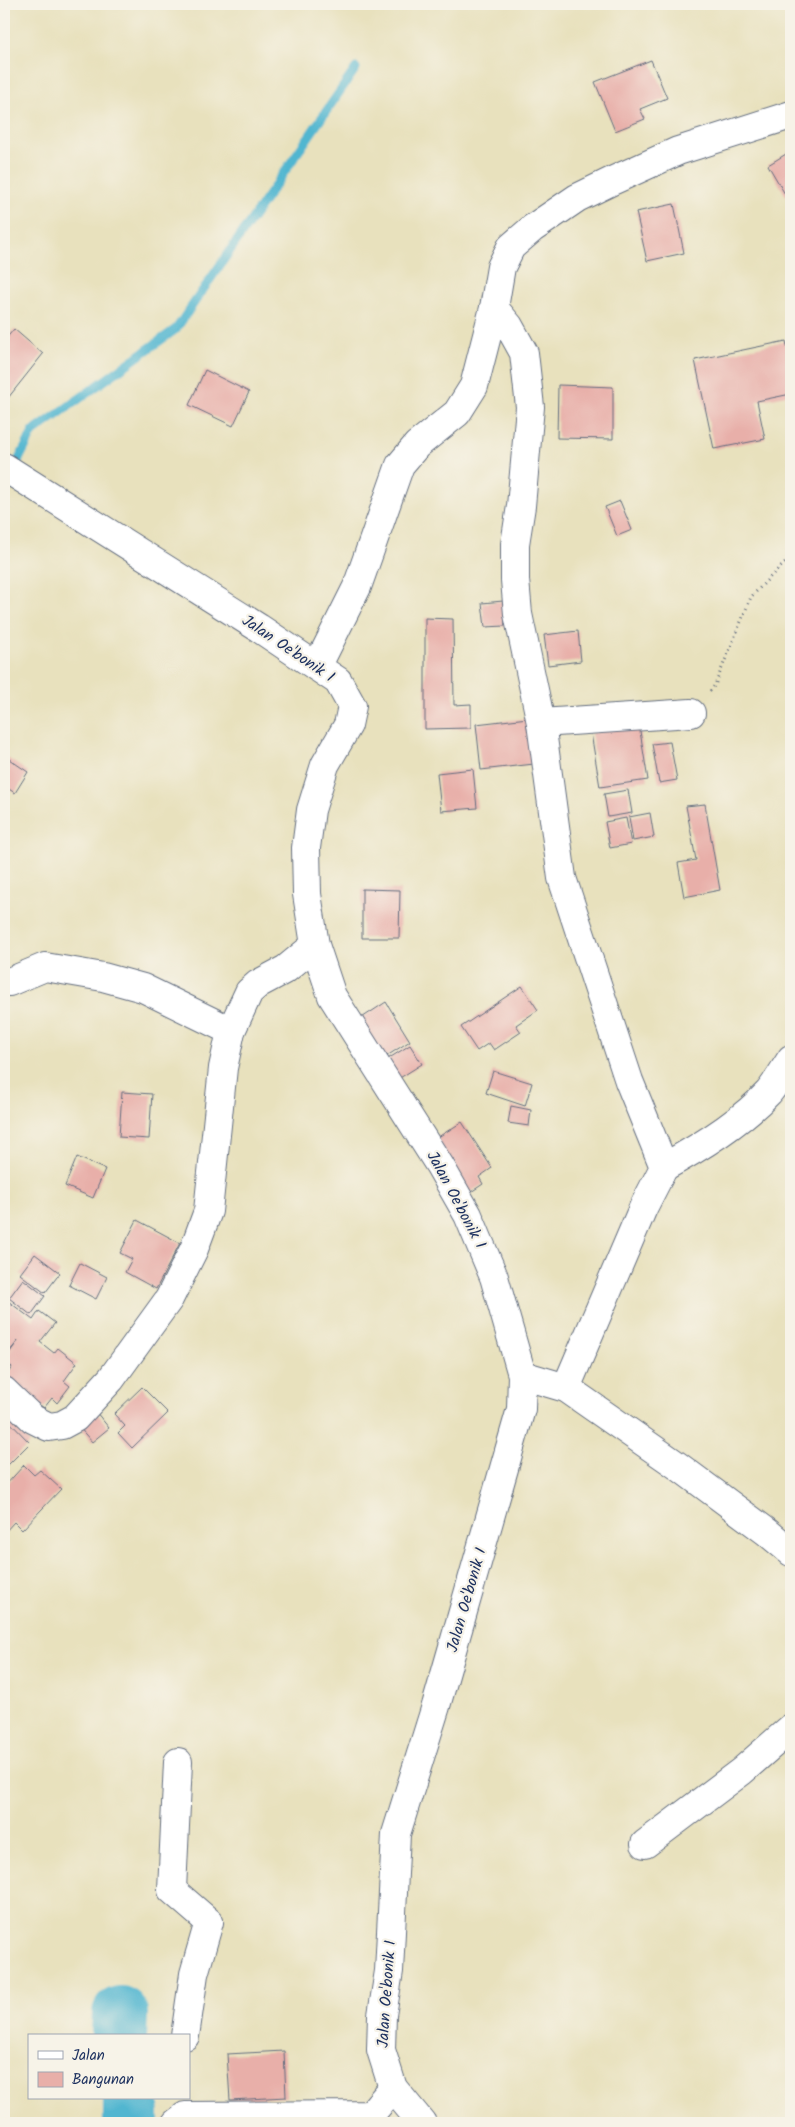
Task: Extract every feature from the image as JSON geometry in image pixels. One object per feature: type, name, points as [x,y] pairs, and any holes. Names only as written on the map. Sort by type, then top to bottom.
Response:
[{"type":"street","points":[[317,667],[357,587],[400,465],[418,445],[457,413],[474,386],[494,308],[501,267],[510,247],[533,228],[577,198],[678,151],[791,115]]},
{"type":"street","points":[[494,308],[509,326],[524,353],[530,407],[521,506],[514,544],[515,580],[518,614],[541,723],[562,878],[629,1081],[664,1167]]},
{"type":"street","name":"Jalan Oe'bonik I","points":[[4,467],[251,623],[338,681],[352,706],[348,725],[325,765],[311,810],[306,848],[307,894],[315,945],[332,996],[440,1166],[468,1215],[494,1277],[522,1375],[521,1409],[436,1706],[396,1834],[389,1971],[382,2015],[381,2050],[392,2088],[422,2123]]},
{"type":"street","points":[[541,723],[692,713]]},
{"type":"street","points":[[4,1391],[32,1419],[50,1427],[62,1425],[75,1418],[111,1379],[169,1299],[194,1248],[208,1211],[223,1068],[231,1031],[249,992],[258,984],[286,969],[315,945]]},
{"type":"street","points":[[9,982],[46,967],[103,977],[143,988],[231,1031]]},
{"type":"street","points":[[566,1388],[643,1208],[664,1167],[702,1146],[737,1120],[769,1091],[791,1059]]},
{"type":"street","points":[[522,1375],[566,1388],[678,1466],[791,1552]]},
{"type":"street","points":[[645,1844],[742,1771],[791,1728]]},
{"type":"street","points":[[178,1762],[172,1890],[209,1922],[194,1974],[185,2034]]},
{"type":"street","points":[[181,2113],[370,2115],[392,2088]]},
{"type":"path","points":[[692,713],[715,685],[751,597],[791,558]]},
{"type":"building","points":[[651,60],[667,98],[640,109],[645,119],[615,131],[595,82]]},
{"type":"building","points":[[791,151],[791,200],[789,201],[768,165]]},
{"type":"building","points":[[674,204],[684,253],[647,261],[636,212]]},
{"type":"building","points":[[14,329],[43,354],[4,403],[4,341]]},
{"type":"building","points":[[786,341],[791,366],[791,394],[757,401],[765,439],[714,449],[695,360]]},
{"type":"building","points":[[205,370],[249,392],[233,426],[189,405]]},
{"type":"building","points":[[558,385],[613,387],[613,439],[557,438]]},
{"type":"building","points":[[620,501],[632,530],[617,536],[605,507]]},
{"type":"building","points":[[503,601],[505,626],[485,627],[482,603]]},
{"type":"building","points":[[425,618],[453,619],[454,705],[471,704],[471,728],[425,729]]},
{"type":"building","points":[[578,631],[581,661],[548,665],[544,635]]},
{"type":"building","points":[[528,718],[534,764],[481,770],[476,724]]},
{"type":"building","points":[[639,725],[648,780],[600,787],[591,733]]},
{"type":"building","points":[[670,742],[677,780],[659,783],[652,744]]},
{"type":"building","points":[[6,757],[28,772],[15,793],[4,786],[4,760]]},
{"type":"building","points":[[473,769],[477,808],[441,811],[437,773]]},
{"type":"building","points":[[628,790],[632,813],[608,817],[604,794]]},
{"type":"building","points":[[705,804],[720,890],[684,897],[678,863],[696,860],[686,806]]},
{"type":"building","points":[[650,813],[654,837],[633,841],[629,817]]},
{"type":"building","points":[[626,818],[631,844],[610,848],[605,822]]},
{"type":"building","points":[[362,889],[400,890],[399,938],[362,938]]},
{"type":"building","points":[[522,986],[538,1010],[516,1025],[521,1032],[494,1050],[489,1043],[477,1051],[461,1027]]},
{"type":"building","points":[[386,1002],[410,1041],[376,1063],[351,1025]]},
{"type":"building","points":[[410,1045],[422,1064],[395,1081],[383,1062]]},
{"type":"building","points":[[493,1071],[532,1083],[525,1106],[486,1093]]},
{"type":"building","points":[[122,1092],[152,1094],[149,1139],[119,1137]]},
{"type":"building","points":[[511,1106],[531,1110],[529,1126],[508,1123]]},
{"type":"building","points":[[462,1122],[492,1168],[479,1177],[483,1184],[462,1198],[427,1144]]},
{"type":"building","points":[[77,1157],[105,1169],[93,1198],[65,1186]]},
{"type":"building","points":[[137,1220],[180,1243],[156,1289],[125,1272],[132,1259],[120,1253]]},
{"type":"building","points":[[35,1254],[60,1273],[45,1293],[20,1274]]},
{"type":"building","points":[[80,1263],[107,1277],[96,1299],[69,1285]]},
{"type":"building","points":[[23,1279],[45,1296],[31,1315],[9,1298]]},
{"type":"building","points":[[4,1298],[33,1320],[39,1311],[55,1323],[40,1342],[54,1353],[58,1348],[77,1363],[64,1381],[70,1386],[57,1403],[52,1398],[44,1408],[4,1379],[12,1367],[4,1360],[18,1341],[4,1358]]},
{"type":"building","points":[[142,1387],[168,1413],[132,1448],[118,1433],[125,1426],[114,1414]]},
{"type":"building","points":[[96,1412],[109,1428],[92,1442],[78,1426]]},
{"type":"building","points":[[4,1416],[30,1443],[4,1469]]},
{"type":"building","points":[[24,1465],[34,1475],[40,1470],[61,1489],[22,1530],[14,1522],[4,1533],[4,1487]]},
{"type":"building","points":[[284,2051],[286,2097],[230,2100],[227,2054]]},
{"type":"waterway","points":[[4,488],[33,432],[176,329],[356,68]]},
{"type":"waterway","points":[[119,2034],[120,2014]]},
{"type":"waterway","points":[[131,2100],[131,2123]]}]
